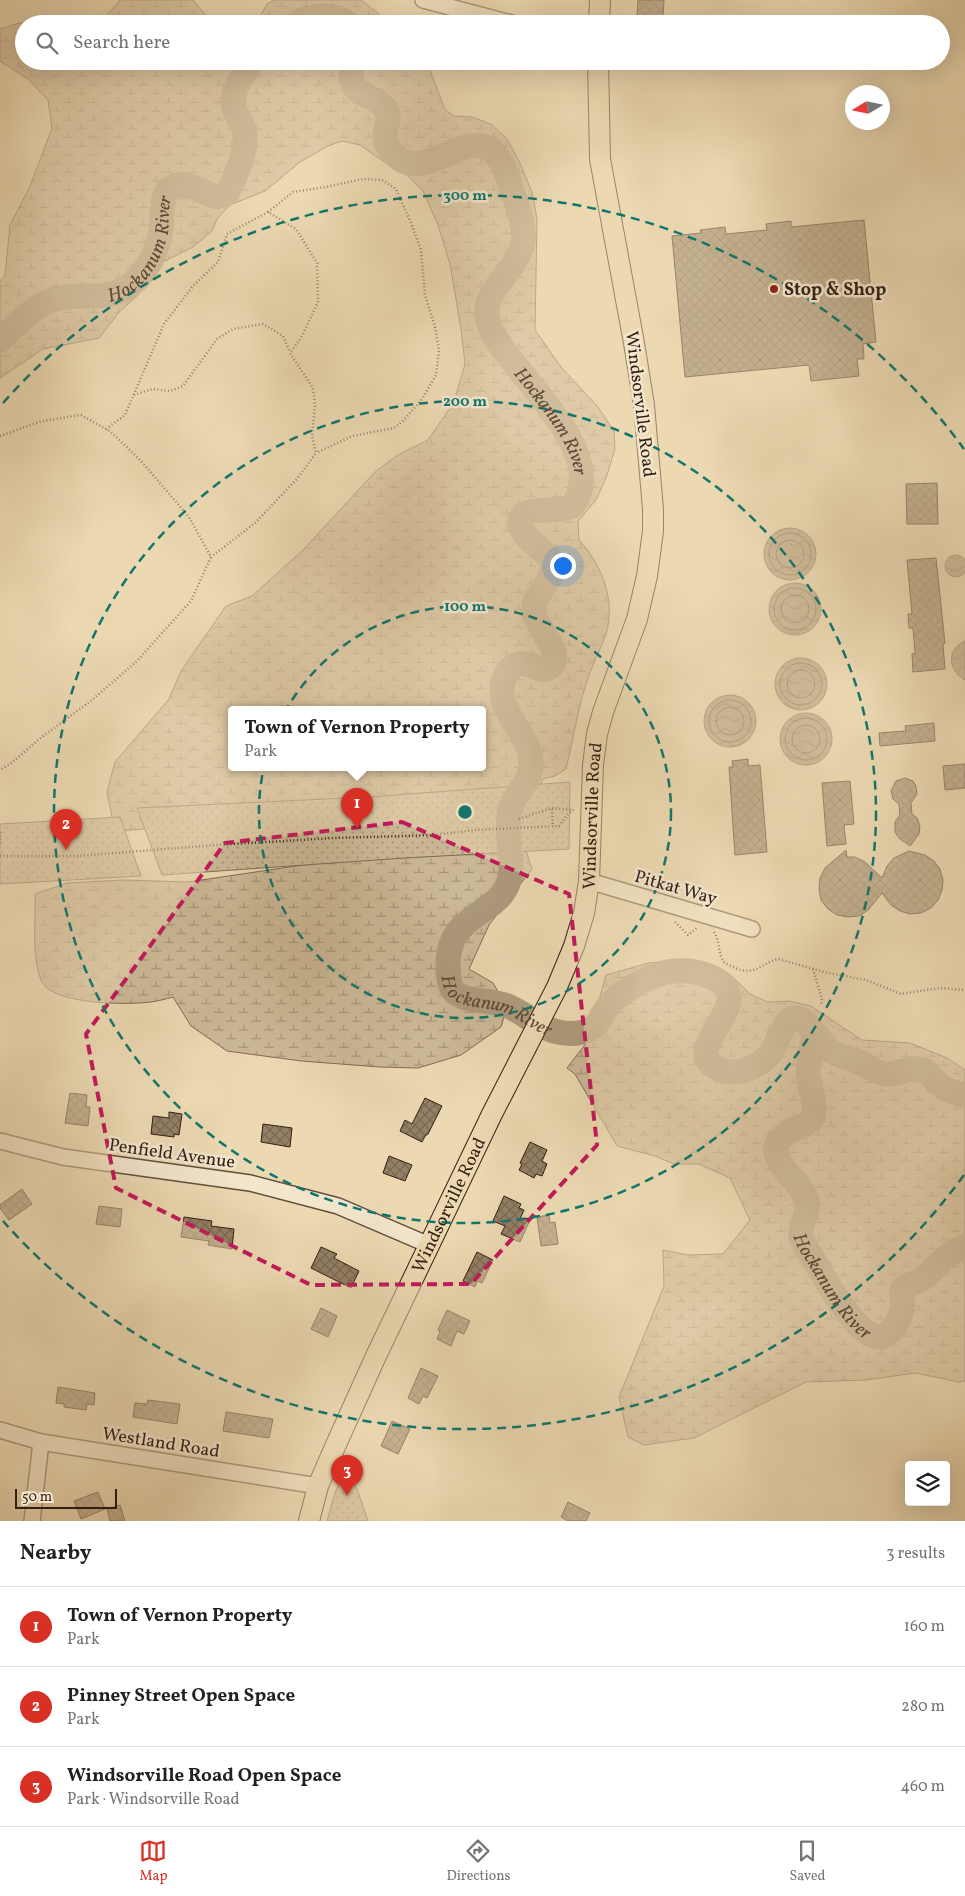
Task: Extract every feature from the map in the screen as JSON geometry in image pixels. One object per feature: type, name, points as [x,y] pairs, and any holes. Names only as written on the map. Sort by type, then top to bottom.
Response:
[{"type":"main road","points":[[599,15],[600,0]]},
{"type":"main road","name":"Windsorville Road","points":[[309,1521],[318,1486],[376,1356],[492,1114],[546,1010],[574,946],[584,913],[589,881],[597,734],[637,618],[648,576],[653,516],[641,387],[600,159],[598,70]]},
{"type":"street","points":[[423,0],[480,15]]},
{"type":"street","name":"Pitkat Way","points":[[589,881],[752,929]]},
{"type":"street","name":"Penfield Avenue","points":[[0,1141],[62,1157],[250,1183],[338,1206],[429,1245]]},
{"type":"street","name":"Westland Road","points":[[0,1430],[41,1442],[318,1486]]},
{"type":"street","points":[[32,1521],[41,1442]]},
{"type":"path","points":[[0,770],[92,700],[137,661],[191,601],[211,557],[255,523],[297,478],[316,453],[352,436],[394,428],[403,421],[422,399],[436,375],[439,350],[435,327],[425,295],[421,250],[396,189],[382,180],[363,179],[293,192],[268,212],[227,234],[218,262],[193,286],[164,324],[125,415],[106,429]]},
{"type":"path","points":[[268,212],[296,228],[316,263],[318,302],[301,338],[290,353]]},
{"type":"path","points":[[134,395],[152,389],[170,391],[183,386],[217,339],[233,329],[263,324],[283,336],[290,353],[313,388],[315,405],[312,436],[316,453]]},
{"type":"path","points":[[0,436],[42,421],[81,415],[112,432],[141,461],[190,517],[211,557]]},
{"type":"path","points":[[552,808],[553,827]]},
{"type":"path","points":[[0,856],[78,856],[334,838],[434,835],[475,830],[553,827],[559,826],[575,808],[571,810],[552,808],[519,820]]},
{"type":"path","points":[[0,832],[0,846]]},
{"type":"path","points":[[666,904],[662,916],[675,922],[688,936],[697,928],[703,927]]},
{"type":"path","points":[[710,930],[718,938],[724,962],[739,969],[755,971],[772,960],[779,959],[813,969],[866,980],[901,994],[940,988],[965,990]]},
{"type":"path","points":[[813,969],[822,999],[821,1006]]},
{"type":"highlighted area","points":[[402,822],[569,894],[597,1145],[471,1284],[311,1285],[116,1188],[86,1034],[225,843]]},
{"type":"green space","points":[[120,0],[193,0],[206,15],[108,15]]},
{"type":"green space","points":[[274,0],[361,0],[379,15],[261,15],[267,4]]},
{"type":"green space","points":[[15,24],[15,70],[430,70],[445,110],[454,116],[473,117],[492,125],[507,139],[532,192],[537,219],[535,330],[561,367],[598,407],[614,431],[615,449],[606,478],[596,500],[578,521],[579,540],[594,560],[605,584],[608,596],[609,621],[583,695],[566,769],[555,776],[543,779],[538,791],[122,831],[113,822],[107,792],[115,762],[169,699],[181,671],[226,606],[252,596],[303,550],[375,472],[396,456],[428,440],[454,402],[465,364],[461,329],[450,264],[438,225],[423,191],[405,173],[386,163],[360,145],[342,141],[328,146],[300,162],[265,191],[230,205],[217,219],[212,231],[193,247],[163,262],[137,296],[120,311],[99,338],[43,349],[0,378],[0,281],[5,276],[10,225],[30,186],[52,128],[48,100],[28,79],[0,61],[0,29]]},
{"type":"green space","points":[[570,782],[569,849],[162,875],[137,808],[369,797]]},
{"type":"green space","points":[[120,817],[141,876],[0,884],[0,824]]},
{"type":"green space","points":[[526,851],[532,869],[489,925],[469,969],[493,983],[507,1007],[501,1027],[461,1055],[418,1068],[301,1061],[227,1051],[191,1026],[173,997],[151,1002],[126,1003],[92,1002],[76,999],[49,990],[42,982],[36,962],[35,894],[67,883],[124,880],[188,882],[323,862]]},
{"type":"green space","points":[[678,960],[706,967],[734,978],[750,994],[768,1002],[789,1001],[811,1006],[862,1040],[910,1043],[947,1058],[965,1070],[965,1381],[959,1382],[915,1373],[866,1380],[806,1382],[694,1438],[644,1445],[628,1437],[619,1397],[664,1286],[663,1250],[688,1255],[723,1254],[750,1220],[730,1178],[699,1164],[674,1164],[655,1156],[617,1146],[575,1074],[567,1068],[587,1042],[606,975],[649,963]]},
{"type":"green space","points":[[346,1468],[357,1489],[368,1521],[327,1521],[335,1493]]},
{"type":"water","points":[[790,528],[800,530],[808,536],[814,544],[816,554],[814,564],[808,572],[800,578],[790,580],[780,578],[772,572],[766,564],[764,554],[766,544],[772,536],[780,530]]},
{"type":"water","points":[[956,555],[964,558],[966,570],[964,574],[956,577],[948,574],[945,566],[948,558]]},
{"type":"water","points":[[795,583],[805,585],[813,591],[819,599],[821,609],[819,619],[813,627],[805,633],[795,635],[785,633],[777,627],[771,619],[769,609],[771,599],[777,591],[785,585]]},
{"type":"water","points":[[965,641],[965,680],[955,671],[951,660],[955,649]]},
{"type":"water","points":[[801,658],[811,660],[819,666],[825,674],[827,684],[825,694],[819,702],[811,708],[801,710],[791,708],[783,702],[777,694],[775,684],[777,674],[783,666],[791,660]]},
{"type":"water","points":[[730,695],[740,697],[748,703],[754,711],[756,721],[754,731],[748,739],[740,745],[730,747],[720,745],[712,739],[706,731],[704,721],[706,711],[712,703],[720,697]]},
{"type":"water","points":[[806,713],[816,715],[824,721],[830,729],[832,739],[830,749],[824,757],[816,763],[806,765],[796,763],[788,757],[782,749],[780,739],[782,729],[788,721],[796,715]]},
{"type":"building","points":[[638,0],[664,0],[663,15],[637,15]]},
{"type":"building","name":"Stop & Shop","points":[[864,220],[876,342],[863,344],[864,359],[857,359],[859,376],[811,381],[809,365],[685,377],[672,236],[701,233],[700,230],[725,227],[726,234],[767,230],[766,224],[791,221],[791,227]]},
{"type":"building","points":[[937,483],[938,524],[907,524],[906,484]]},
{"type":"building","points":[[936,558],[945,643],[943,644],[945,669],[913,672],[912,654],[915,653],[913,628],[909,628],[908,614],[912,614],[907,560]]},
{"type":"building","points":[[934,723],[935,741],[880,746],[879,733],[906,731],[905,726]]},
{"type":"building","points":[[748,759],[748,766],[760,765],[767,852],[735,855],[729,767],[733,767],[732,761]]},
{"type":"building","points":[[965,764],[965,788],[945,790],[943,766]]},
{"type":"building","points":[[905,778],[913,781],[916,786],[917,794],[911,803],[912,814],[917,818],[920,826],[919,834],[910,846],[899,838],[895,832],[895,822],[900,815],[899,804],[893,799],[891,791],[896,781]]},
{"type":"building","points":[[850,781],[854,824],[844,825],[846,844],[827,846],[822,783]]},
{"type":"building","points":[[846,850],[847,857],[855,857],[865,862],[882,878],[887,866],[894,858],[909,851],[925,855],[934,861],[940,869],[943,880],[938,900],[931,908],[921,913],[910,914],[900,911],[891,905],[882,893],[868,910],[859,916],[837,915],[828,909],[821,900],[820,878],[825,868]]},
{"type":"building","points":[[70,1093],[87,1095],[86,1107],[90,1107],[88,1126],[65,1123]]},
{"type":"building","points":[[425,1098],[442,1106],[422,1142],[400,1131],[405,1120],[412,1124]]},
{"type":"building","points":[[169,1112],[182,1114],[179,1135],[174,1134],[174,1137],[151,1134],[153,1116],[169,1118]]},
{"type":"building","points":[[263,1124],[292,1128],[290,1147],[261,1142]]},
{"type":"building","points":[[530,1142],[547,1150],[542,1161],[547,1164],[542,1176],[536,1174],[534,1178],[519,1170],[522,1164],[520,1163]]},
{"type":"building","points":[[389,1156],[412,1165],[405,1181],[383,1173]]},
{"type":"building","points":[[22,1189],[32,1204],[9,1220],[0,1208],[0,1205]]},
{"type":"building","points":[[504,1196],[521,1204],[519,1208],[524,1210],[520,1219],[531,1218],[520,1242],[501,1234],[505,1226],[493,1221]]},
{"type":"building","points":[[99,1206],[122,1209],[120,1227],[96,1224]]},
{"type":"building","points":[[549,1215],[550,1223],[555,1222],[558,1244],[541,1246],[537,1217]]},
{"type":"building","points":[[184,1217],[212,1221],[211,1226],[234,1229],[232,1249],[208,1245],[209,1241],[181,1237]]},
{"type":"building","points":[[321,1247],[337,1254],[334,1258],[359,1271],[351,1288],[311,1268]]},
{"type":"building","points":[[477,1252],[493,1260],[482,1283],[477,1281],[475,1287],[463,1281]]},
{"type":"building","points":[[321,1308],[337,1316],[328,1337],[311,1329]]},
{"type":"building","points":[[447,1310],[470,1321],[464,1334],[457,1331],[451,1346],[437,1339],[440,1332],[438,1330]]},
{"type":"building","points":[[421,1368],[438,1376],[427,1398],[423,1396],[419,1404],[408,1398]]},
{"type":"building","points":[[58,1387],[95,1393],[94,1405],[87,1404],[86,1410],[64,1407],[64,1404],[56,1403]]},
{"type":"building","points":[[148,1400],[180,1404],[177,1424],[133,1417],[135,1403],[147,1404]]},
{"type":"building","points":[[226,1412],[273,1419],[269,1438],[223,1431]]},
{"type":"building","points":[[392,1421],[410,1429],[398,1454],[381,1446]]},
{"type":"building","points":[[98,1492],[105,1509],[81,1519],[74,1501]]},
{"type":"building","points":[[568,1502],[590,1513],[586,1521],[568,1521],[561,1517]]},
{"type":"building","points":[[120,1505],[125,1521],[110,1521],[107,1509]]},
{"type":"waterway","name":"Hockanum River","points":[[0,340],[27,315],[51,301],[67,297],[110,294],[126,288],[136,280],[148,266],[156,249],[161,231],[164,197],[172,187],[178,185],[193,187],[218,197],[227,193],[240,165],[244,148],[244,128],[236,113],[233,98],[241,78],[247,70]]},
{"type":"waterway","name":"Hockanum River","points":[[351,70],[353,84],[357,90],[375,100],[387,112],[385,140],[390,150],[398,158],[409,163],[423,163],[475,145],[484,146],[492,151],[502,164],[520,217],[524,237],[519,254],[492,293],[487,315],[490,327],[500,345],[554,414],[569,438],[579,462],[581,485],[572,506],[530,512],[524,514],[521,518],[522,530],[545,553],[552,564],[550,577],[536,601],[534,614],[554,651],[555,659],[552,665],[545,670],[526,664],[519,664],[515,665],[506,674],[502,687],[503,699],[507,710],[526,743],[531,767],[528,777],[513,801],[509,813],[508,828],[511,867],[508,884],[500,896],[467,922],[457,933],[450,948],[448,969],[452,989],[462,997],[510,1007],[554,1031],[576,1033],[587,1031],[596,1025],[612,1002],[641,982],[667,972],[695,972],[713,978],[726,987],[729,998],[726,1010],[707,1047],[707,1058],[718,1069],[728,1072],[739,1072],[764,1060],[773,1050],[783,1027],[790,1019],[794,1018],[804,1021],[825,1047],[835,1054],[855,1060],[873,1070],[886,1074],[911,1069],[923,1070],[943,1087],[965,1096]]},
{"type":"waterway","name":"Hockanum River","points":[[812,1030],[813,1039],[808,1075],[814,1105],[813,1116],[807,1123],[781,1138],[776,1148],[776,1154],[807,1200],[808,1204],[801,1237],[835,1295],[856,1322],[867,1332],[877,1337],[887,1334],[900,1317],[903,1305],[902,1290],[928,1275],[947,1256],[965,1247]]},
{"type":"place","name":"Stop & Shop","points":[[774,289]]},
{"type":"place","name":"Town of Vernon Property","points":[[357,829]]},
{"type":"place","name":"Pinney Street Open Space","points":[[66,850]]},
{"type":"place","name":"Windsorville Road Open Space","points":[[347,1496]]}]
